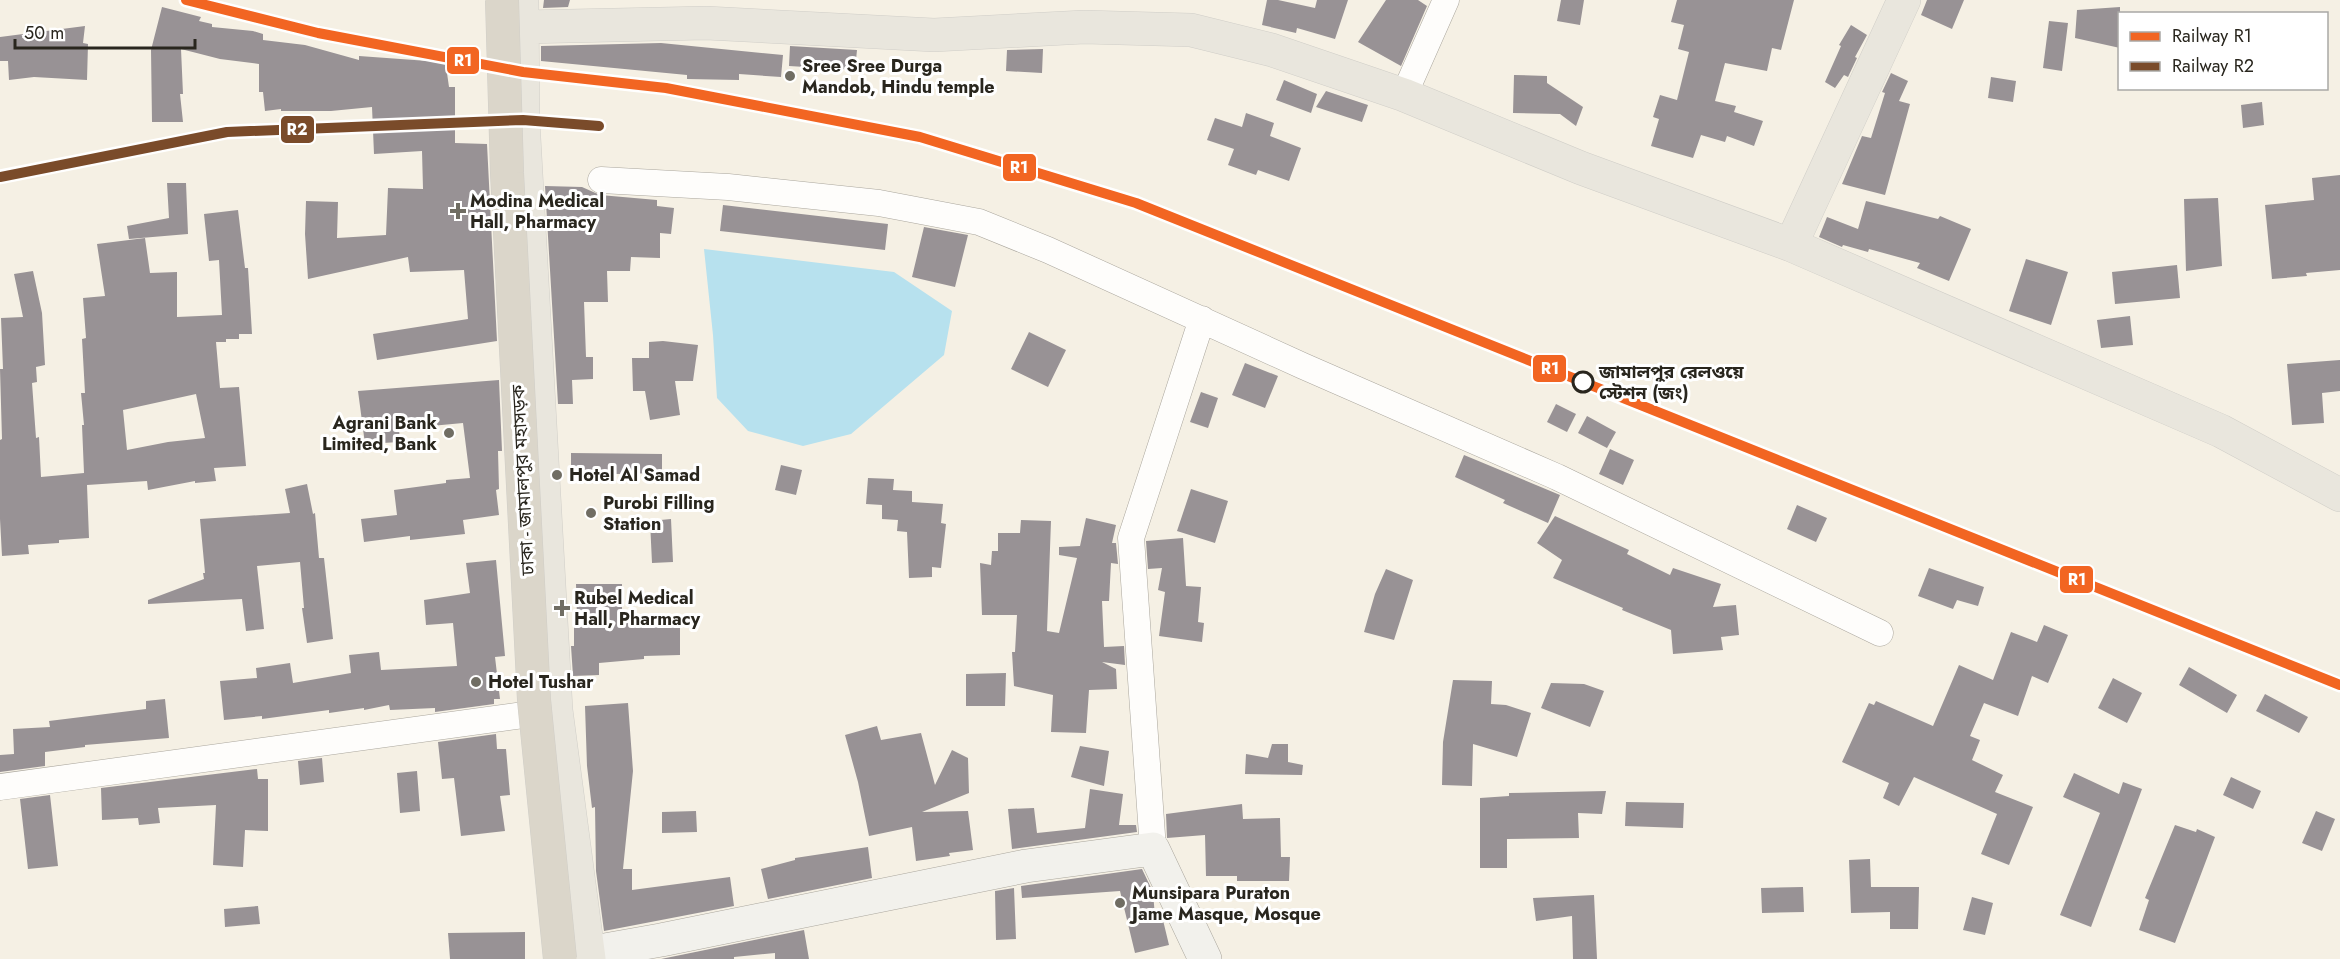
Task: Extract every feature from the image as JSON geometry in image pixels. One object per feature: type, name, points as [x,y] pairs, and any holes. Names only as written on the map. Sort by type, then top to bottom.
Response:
[{"type":"highway","name":"ঢাকা - জামালপুর মহাসড়ক","points":[[502,0],[507,173],[534,700],[579,957]]},
{"type":"main road","points":[[1791,244],[1904,0]]},
{"type":"main road","points":[[1205,959],[1153,849],[1026,866],[579,957],[556,710],[523,120],[523,14],[934,35],[1084,27],[1191,30],[1272,50],[1404,95],[1581,168],[1791,244],[2221,431],[2340,495]]},
{"type":"street","points":[[1404,95],[1446,0]]},
{"type":"street","points":[[601,180],[728,187],[868,202],[978,222],[1048,250],[1303,366],[1557,477],[1880,633]]},
{"type":"street","points":[[1153,849],[1131,538],[1202,319]]},
{"type":"street","points":[[0,787],[556,710]]},
{"type":"water","points":[[704,249],[894,272],[952,311],[944,355],[851,434],[803,446],[748,431],[717,398]]},
{"type":"building","points":[[544,0],[570,0],[568,7],[543,8]]},
{"type":"building","points":[[1267,0],[1278,0],[1315,8],[1317,0],[1348,0],[1335,39],[1297,28],[1296,33],[1262,25]]},
{"type":"building","points":[[1386,0],[1418,0],[1427,6],[1401,66],[1358,42]]},
{"type":"building","points":[[1561,0],[1584,0],[1580,25],[1557,21]]},
{"type":"building","points":[[1677,0],[1794,0],[1781,50],[1772,48],[1767,71],[1725,63],[1715,101],[1736,106],[1734,112],[1763,121],[1754,146],[1727,136],[1725,142],[1701,135],[1693,158],[1651,146],[1659,119],[1653,117],[1660,95],[1677,100],[1689,52],[1678,49],[1684,25],[1671,22]]},
{"type":"building","points":[[1927,0],[1964,0],[1952,29],[1921,15]]},
{"type":"building","points":[[162,7],[201,17],[199,21],[212,24],[212,27],[253,31],[263,34],[263,40],[305,45],[359,60],[359,56],[428,61],[445,59],[449,87],[455,87],[455,143],[487,144],[497,341],[377,360],[373,334],[468,319],[464,270],[410,272],[408,257],[308,279],[305,234],[306,201],[338,202],[337,238],[386,235],[388,188],[423,189],[422,151],[374,154],[372,107],[331,111],[281,111],[281,109],[265,111],[263,92],[259,92],[259,64],[220,59],[181,49],[183,94],[180,94],[183,122],[152,122],[151,50]]},
{"type":"building","points":[[2120,7],[2118,48],[2075,38],[2077,10]]},
{"type":"building","points":[[2049,21],[2068,23],[2062,71],[2043,68]]},
{"type":"building","points":[[1851,25],[1867,35],[1855,57],[1857,58],[1848,77],[1844,75],[1835,88],[1825,82],[1841,46],[1839,45]]},
{"type":"building","points":[[85,26],[83,43],[88,44],[87,80],[34,77],[9,80],[8,61],[0,61],[0,37]]},
{"type":"building","points":[[661,43],[783,55],[781,77],[739,74],[739,80],[687,79],[687,75],[541,61],[541,46]]},
{"type":"building","points":[[790,46],[857,50],[855,70],[789,66]]},
{"type":"building","points":[[1043,49],[1042,73],[1006,71],[1007,50]]},
{"type":"building","points":[[1891,73],[1908,81],[1899,101],[1910,104],[1885,195],[1842,184],[1862,136],[1871,138],[1885,93],[1882,92]]},
{"type":"building","points":[[1514,75],[1547,76],[1547,83],[1583,107],[1576,126],[1560,114],[1513,113]]},
{"type":"building","points":[[1991,77],[2016,81],[2013,102],[1988,98]]},
{"type":"building","points":[[1284,80],[1317,94],[1311,113],[1276,100]]},
{"type":"building","points":[[1326,91],[1368,105],[1362,122],[1316,107]]},
{"type":"building","points":[[2262,102],[2264,125],[2243,128],[2241,105]]},
{"type":"building","points":[[1246,113],[1274,123],[1270,136],[1301,148],[1289,181],[1258,170],[1256,175],[1228,165],[1234,149],[1207,140],[1215,118],[1242,127]]},
{"type":"building","points":[[2340,175],[2340,270],[2272,279],[2265,205],[2314,200],[2312,178]]},
{"type":"building","points":[[167,183],[186,183],[188,234],[129,239],[127,226],[169,218]]},
{"type":"building","points":[[545,186],[582,187],[600,195],[657,200],[657,206],[674,208],[671,234],[660,233],[660,258],[631,257],[630,271],[607,271],[608,302],[584,302],[586,357],[593,357],[593,379],[572,380],[573,404],[558,404]]},
{"type":"building","points":[[2218,198],[2222,266],[2186,271],[2184,199]]},
{"type":"building","points":[[1866,201],[1938,219],[1940,216],[1971,229],[1949,281],[1917,268],[1920,263],[1869,249],[1868,252],[1843,245],[1842,247],[1819,237],[1827,217],[1858,229]]},
{"type":"building","points":[[723,205],[888,224],[885,250],[720,231]]},
{"type":"building","points":[[238,210],[245,268],[248,268],[252,334],[239,334],[239,339],[216,342],[220,388],[239,387],[246,466],[214,468],[216,481],[195,483],[195,481],[148,490],[147,481],[87,485],[89,538],[28,545],[29,554],[2,556],[0,519],[0,440],[2,439],[0,369],[3,369],[1,318],[23,317],[14,274],[33,271],[42,313],[45,365],[36,367],[37,382],[32,383],[36,438],[39,437],[41,477],[84,473],[81,393],[85,393],[82,339],[86,338],[83,298],[105,296],[97,244],[145,238],[150,273],[177,272],[177,317],[222,315],[219,260],[209,261],[204,214]],"holes":[[[196,394],[205,438],[127,450],[123,410]]]},
{"type":"building","points":[[924,227],[968,235],[955,287],[912,277]]},
{"type":"building","points":[[2026,259],[2068,272],[2051,325],[2009,311]]},
{"type":"building","points":[[2177,265],[2180,298],[2115,304],[2112,272]]},
{"type":"building","points":[[2130,316],[2133,345],[2101,348],[2097,320]]},
{"type":"building","points":[[1029,332],[1066,350],[1048,387],[1011,369]]},
{"type":"building","points":[[663,341],[698,345],[693,381],[675,381],[680,415],[650,420],[645,391],[633,391],[632,358],[649,358],[649,342]]},
{"type":"building","points":[[2340,360],[2340,391],[2322,393],[2324,423],[2292,425],[2287,364]]},
{"type":"building","points":[[1245,363],[1278,376],[1265,408],[1232,395]]},
{"type":"building","points":[[499,380],[502,451],[498,451],[499,489],[496,490],[499,515],[463,520],[465,534],[410,540],[410,536],[364,542],[361,519],[397,515],[394,490],[470,478],[463,423],[399,429],[400,442],[365,444],[358,391]]},
{"type":"building","points":[[1201,392],[1218,398],[1208,428],[1190,422]]},
{"type":"building","points":[[1556,404],[1576,414],[1567,432],[1547,422]]},
{"type":"building","points":[[1587,416],[1616,432],[1607,448],[1578,433]]},
{"type":"building","points":[[1610,449],[1634,460],[1623,485],[1599,474]]},
{"type":"building","points":[[571,453],[662,454],[662,473],[571,475]]},
{"type":"building","points":[[1464,455],[1560,495],[1548,523],[1503,503],[1505,500],[1455,477]]},
{"type":"building","points":[[781,465],[802,470],[796,495],[775,490]]},
{"type":"building","points":[[868,478],[894,479],[893,490],[912,491],[912,502],[943,504],[941,523],[946,524],[941,568],[932,567],[932,577],[909,578],[907,532],[897,531],[898,520],[882,519],[882,505],[866,504]]},
{"type":"building","points":[[307,484],[313,514],[315,513],[319,558],[324,558],[333,639],[307,643],[302,608],[304,608],[300,562],[257,566],[264,629],[246,631],[242,599],[148,604],[148,600],[204,579],[200,519],[290,513],[285,489]]},
{"type":"building","points":[[1191,489],[1228,501],[1215,543],[1177,531]]},
{"type":"building","points":[[1797,505],[1827,518],[1816,542],[1787,529]]},
{"type":"building","points":[[1555,516],[1629,550],[1627,554],[1670,575],[1673,568],[1721,584],[1713,607],[1736,605],[1739,635],[1721,637],[1723,650],[1673,654],[1671,630],[1553,578],[1562,560],[1537,543]]},
{"type":"building","points":[[1086,518],[1116,525],[1112,543],[1116,543],[1118,564],[1111,563],[1109,601],[1102,601],[1104,647],[1124,646],[1125,665],[1102,662],[1116,669],[1117,689],[1089,690],[1086,733],[1051,732],[1053,695],[1014,686],[1012,652],[1015,652],[1017,615],[982,615],[980,563],[991,565],[992,551],[998,551],[998,533],[1020,533],[1021,520],[1051,521],[1047,631],[1059,633],[1077,558],[1059,555],[1059,547],[1080,546]]},
{"type":"building","points":[[671,519],[673,562],[652,563],[650,521]]},
{"type":"building","points":[[1183,538],[1186,586],[1201,587],[1198,622],[1204,623],[1202,642],[1159,636],[1165,592],[1158,590],[1162,568],[1148,569],[1146,541]]},
{"type":"building","points":[[496,560],[505,656],[495,657],[500,699],[494,699],[494,704],[435,712],[435,708],[390,710],[389,705],[364,710],[364,708],[329,713],[329,710],[262,719],[262,716],[224,720],[220,681],[257,678],[256,668],[290,663],[293,683],[351,673],[349,655],[379,652],[381,670],[457,666],[453,623],[426,625],[424,600],[470,593],[466,563]]},
{"type":"building","points":[[1929,568],[1984,587],[1978,606],[1957,600],[1953,609],[1918,596]]},
{"type":"building","points":[[1386,569],[1413,580],[1394,640],[1364,632],[1375,594]]},
{"type":"building","points":[[576,584],[622,584],[622,618],[633,618],[633,626],[680,622],[680,655],[644,656],[644,659],[599,663],[599,675],[573,676],[571,646],[574,646],[574,618],[577,618]]},
{"type":"building","points":[[2044,625],[2068,635],[2048,683],[2032,676],[2018,716],[1984,703],[1970,736],[1980,740],[1972,760],[2003,775],[1995,792],[2033,807],[2009,865],[1981,854],[1997,814],[1914,777],[1899,806],[1883,798],[1889,783],[1842,762],[1869,703],[1874,705],[1876,701],[1933,726],[1959,665],[1993,680],[2011,632],[2037,642]]},
{"type":"building","points":[[2189,667],[2237,695],[2227,713],[2179,685]]},
{"type":"building","points":[[1006,673],[1005,706],[966,706],[966,674]]},
{"type":"building","points":[[2113,678],[2142,693],[2127,723],[2098,708]]},
{"type":"building","points":[[1453,680],[1492,681],[1491,704],[1506,705],[1531,713],[1517,757],[1473,744],[1472,786],[1442,785],[1443,742]]},
{"type":"building","points":[[1551,683],[1584,684],[1604,691],[1590,727],[1541,708]]},
{"type":"building","points":[[2265,694],[2308,717],[2299,733],[2256,711]]},
{"type":"building","points":[[165,699],[169,738],[85,745],[85,747],[45,752],[45,766],[0,772],[0,755],[14,754],[13,729],[50,727],[49,721],[146,709],[146,701]]},
{"type":"building","points":[[628,703],[633,771],[623,869],[632,869],[632,890],[730,877],[734,906],[604,931],[596,871],[595,807],[592,808],[587,766],[585,706]]},
{"type":"building","points":[[877,726],[881,740],[921,733],[935,785],[952,750],[968,758],[969,793],[922,812],[968,811],[973,850],[916,861],[912,827],[869,836],[845,735]]},
{"type":"building","points":[[496,734],[497,749],[506,749],[510,795],[500,796],[505,831],[461,836],[454,778],[442,779],[438,742]]},
{"type":"building","points":[[1272,744],[1288,744],[1288,762],[1303,765],[1302,775],[1245,774],[1246,754],[1268,758]]},
{"type":"building","points":[[1080,746],[1109,751],[1104,786],[1071,777]]},
{"type":"building","points":[[322,758],[324,782],[300,785],[298,761]]},
{"type":"building","points":[[257,769],[258,779],[268,779],[268,831],[245,830],[243,867],[213,865],[216,805],[158,808],[160,823],[139,825],[138,818],[102,820],[101,788]]},
{"type":"building","points":[[417,771],[420,811],[400,813],[397,773]]},
{"type":"building","points":[[2074,773],[2119,794],[2123,782],[2142,789],[2091,927],[2060,915],[2100,813],[2063,797]]},
{"type":"building","points":[[2231,777],[2261,791],[2253,809],[2223,795]]},
{"type":"building","points":[[1090,789],[1123,794],[1119,825],[1136,825],[1137,832],[1012,849],[1008,809],[1034,808],[1037,833],[1085,828]]},
{"type":"building","points":[[1606,791],[1602,814],[1578,813],[1579,838],[1507,839],[1507,868],[1480,868],[1480,798],[1509,796],[1509,793]]},
{"type":"building","points":[[50,795],[58,866],[28,869],[20,799]]},
{"type":"building","points":[[1626,802],[1684,803],[1683,828],[1625,826]]},
{"type":"building","points":[[1242,804],[1243,819],[1280,818],[1281,857],[1290,857],[1289,881],[1237,881],[1237,876],[1206,876],[1205,835],[1167,838],[1166,814]]},
{"type":"building","points":[[696,811],[697,832],[662,833],[662,812]]},
{"type":"building","points":[[2316,811],[2335,819],[2322,851],[2302,843]]},
{"type":"building","points":[[2175,825],[2196,832],[2197,829],[2215,837],[2175,943],[2139,930],[2149,900],[2145,898]]},
{"type":"building","points":[[868,847],[872,878],[768,899],[761,869],[795,860],[795,858]]},
{"type":"building","points":[[1870,859],[1871,887],[1919,887],[1918,929],[1890,929],[1890,912],[1851,913],[1849,860]]},
{"type":"building","points":[[1142,869],[1153,892],[1155,917],[1162,916],[1169,945],[1135,953],[1120,891],[1022,898],[1021,886]]},
{"type":"building","points":[[1803,887],[1804,912],[1762,913],[1761,888]]},
{"type":"building","points":[[1014,888],[1016,939],[996,940],[995,891]]},
{"type":"building","points":[[1594,895],[1597,959],[1573,959],[1572,916],[1536,921],[1533,898]]},
{"type":"building","points":[[1972,897],[1993,903],[1985,935],[1963,930]]},
{"type":"building","points":[[258,906],[260,924],[225,927],[224,909]]},
{"type":"building","points":[[804,930],[809,959],[775,959],[775,953],[734,957],[734,959],[661,959]]},
{"type":"building","points":[[525,932],[525,959],[450,959],[448,933]]},
{"type":"rail line","name":"R1","points":[[186,0],[318,33],[523,72],[666,88],[920,137],[1136,203],[2340,685]]},
{"type":"rail line","name":"R2","points":[[0,177],[227,132],[523,120],[599,126]]},
{"type":"place","name":"Sree Sree Durga Mandob, Hindu temple","points":[[790,76]]},
{"type":"place","name":"Modina Medical Hall, Pharmacy","points":[[458,211]]},
{"type":"place","name":"জামালপুর রেলওয়ে স্টেশন (জং)","points":[[1583,382]]},
{"type":"place","name":"Agrani Bank Limited, Bank","points":[[449,433]]},
{"type":"place","name":"Hotel Al Samad","points":[[557,475]]},
{"type":"place","name":"Purobi Filling Station","points":[[591,513]]},
{"type":"place","name":"Rubel Medical Hall, Pharmacy","points":[[562,608]]},
{"type":"place","name":"Hotel Tushar","points":[[476,682]]},
{"type":"place","name":"Munsipara Puraton Jame Masque, Mosque","points":[[1120,903]]}]
